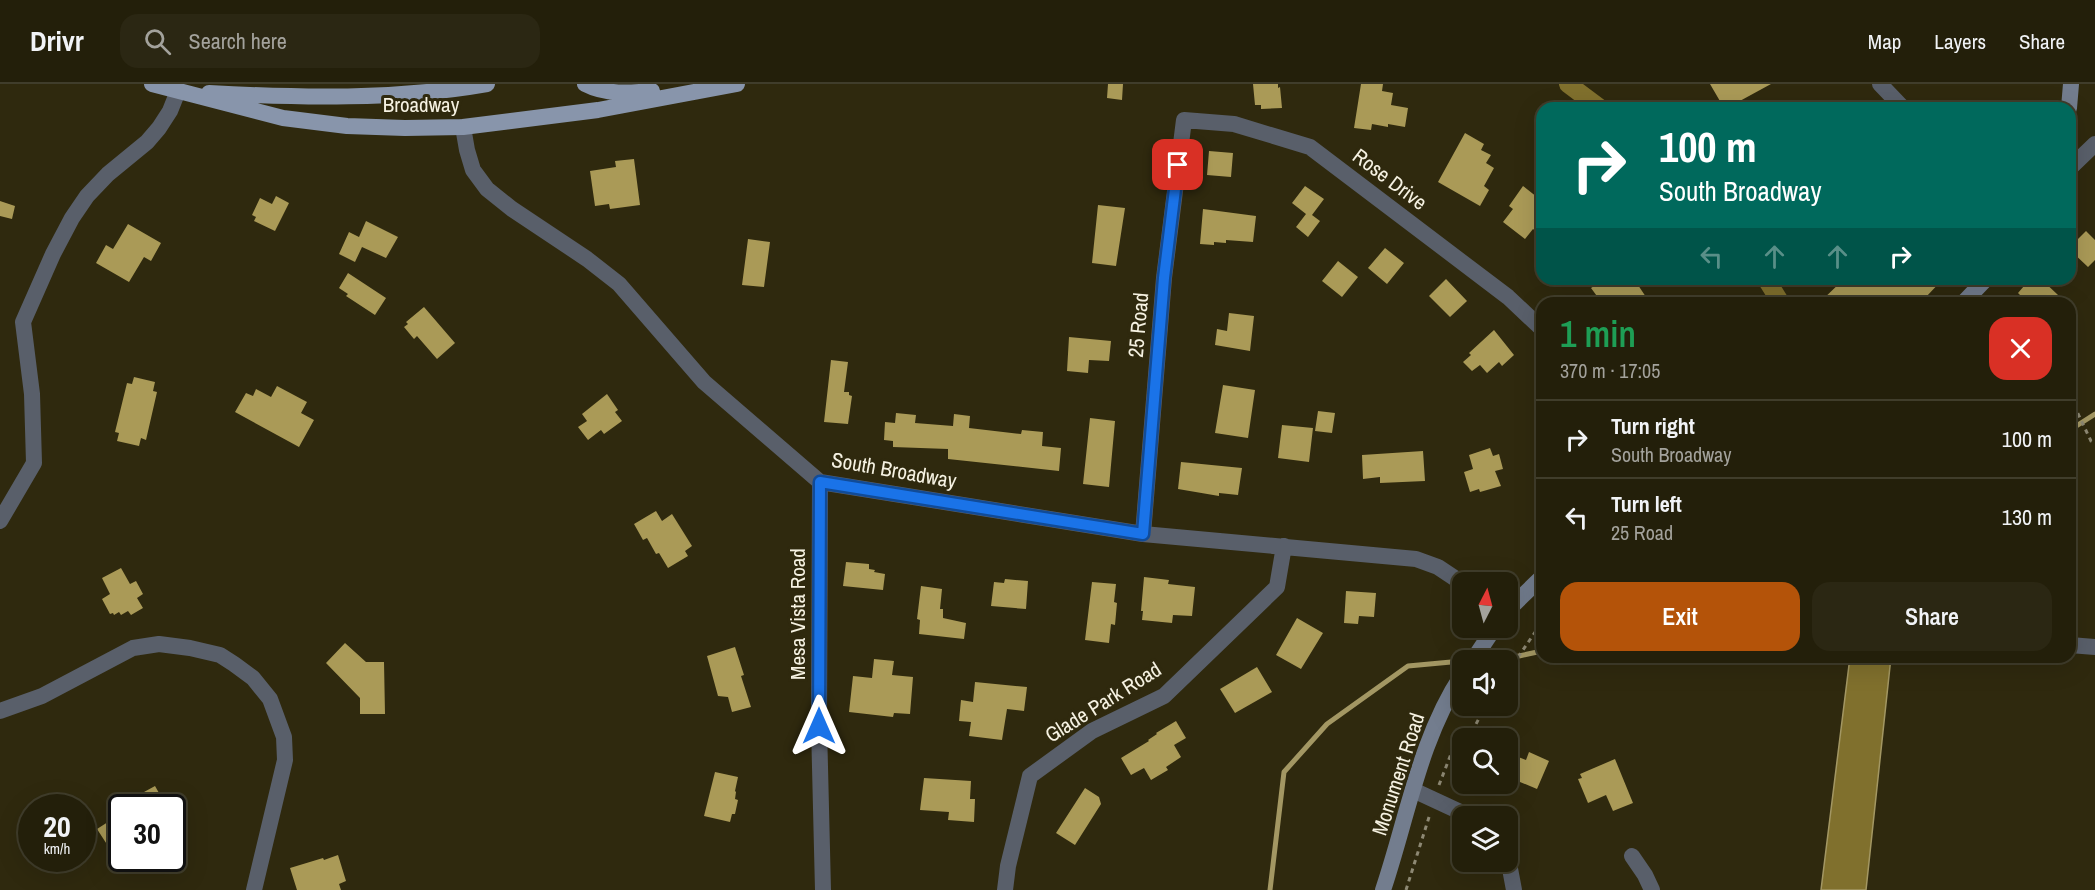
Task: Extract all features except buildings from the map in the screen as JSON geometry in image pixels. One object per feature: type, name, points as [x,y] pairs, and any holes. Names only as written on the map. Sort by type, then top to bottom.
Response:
[{"type":"main road","name":"Broadway","points":[[152,84],[284,118],[370,127],[463,127],[598,110],[737,84]]},
{"type":"main road","name":"Broadway","points":[[178,91],[373,96],[433,92],[487,84]]},
{"type":"main road","points":[[585,84],[607,91],[624,93],[720,84]]},
{"type":"main road","points":[[2070,102],[2071,84]]},
{"type":"main road","points":[[1969,297],[1980,285]]},
{"type":"main road","points":[[1518,601],[1536,584]]},
{"type":"main road","name":"Monument Road","points":[[1383,890],[1432,736],[1452,694]]},
{"type":"street","points":[[1880,84],[1897,102]]},
{"type":"street","points":[[0,521],[34,463],[32,394],[23,322],[53,254],[72,218],[87,196],[108,174],[147,142],[159,128],[170,111],[178,91]]},
{"type":"street","name":"Rose Drive","points":[[1184,120],[1234,124],[1310,147],[1508,297],[1536,323]]},
{"type":"street","name":"25 Road","points":[[1143,534],[1164,278],[1184,120]]},
{"type":"street","name":"South Broadway","points":[[463,127],[467,150],[474,170],[487,189],[619,284],[704,382],[820,482],[1143,534],[1416,559],[1438,567],[1452,576]]},
{"type":"street","points":[[2076,162],[2095,144]]},
{"type":"street","name":"Mesa Vista Road","points":[[820,482],[819,726],[823,890]]},
{"type":"street","name":"Glade Park Road","points":[[1005,890],[1008,866],[1030,776],[1092,731],[1164,696],[1277,587],[1284,546]]},
{"type":"street","points":[[0,711],[42,696],[133,648],[159,644],[190,648],[220,655],[234,664],[253,678],[270,699],[284,737],[283,771],[254,890]]},
{"type":"street","points":[[2076,645],[2095,647]]},
{"type":"street","points":[[1413,790],[1452,808]]},
{"type":"street","points":[[1632,856],[1652,890]]},
{"type":"street","points":[[1511,872],[1514,890]]},
{"type":"path","points":[[2076,409],[2093,442]]},
{"type":"path","points":[[1518,657],[1536,630]]},
{"type":"path","points":[[1441,781],[1452,753]]},
{"type":"path","points":[[1406,890],[1424,834]]},
{"type":"shaded area","points":[[1849,663],[1890,663],[1866,890],[1821,890]]},
{"type":"waterway","points":[[1568,84],[1592,102]]},
{"type":"waterway","points":[[1770,285],[1777,297]]},
{"type":"waterway","points":[[2076,426],[2095,414]]},
{"type":"waterway","points":[[1518,656],[1536,652]]},
{"type":"waterway","points":[[1270,890],[1284,772],[1327,724],[1408,666],[1452,662]]},
{"type":"route","points":[[819,726],[820,482],[1143,534],[1164,278],[1178,165]]}]
